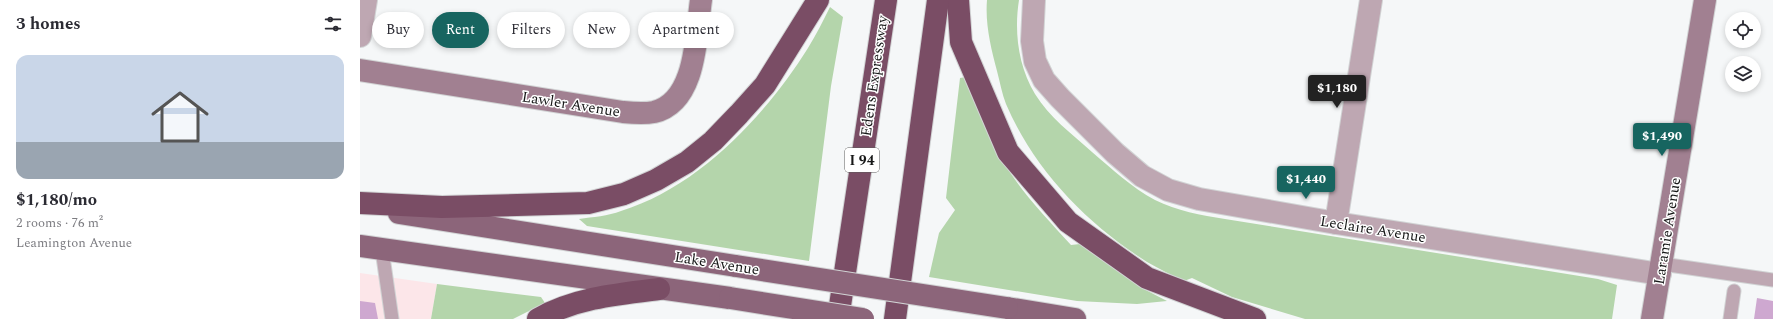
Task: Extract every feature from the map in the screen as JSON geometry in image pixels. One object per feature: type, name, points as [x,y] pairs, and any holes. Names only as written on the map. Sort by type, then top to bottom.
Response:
[{"type":"highway","points":[[360,203],[442,207],[588,203],[624,194],[656,180],[687,162],[713,140],[739,114],[765,85],[818,0]]},
{"type":"highway","name":"Edens Expressway","points":[[838,319],[886,0]]},
{"type":"highway","points":[[895,319],[938,0]]},
{"type":"highway","points":[[958,0],[961,42],[1008,152],[1068,222],[1147,278],[1255,319]]},
{"type":"highway","points":[[538,319],[550,312],[597,297],[659,289]]},
{"type":"main road","name":"Lake Avenue","points":[[360,206],[1075,319]]},
{"type":"main road","points":[[360,246],[730,298],[863,319]]},
{"type":"street","points":[[360,36],[366,0]]},
{"type":"street","name":"Lawler Avenue","points":[[360,70],[623,112],[654,112],[666,107],[675,99],[684,87],[690,73],[700,0]]},
{"type":"street","name":"Leclaire Avenue","points":[[1034,0],[1032,41],[1035,61],[1044,80],[1060,98],[1116,153],[1142,176],[1168,190],[1199,198],[1336,223],[1661,269]]},
{"type":"street","points":[[1336,223],[1371,0]]},
{"type":"street","name":"Laramie Avenue","points":[[1652,319],[1705,0]]},
{"type":"lane","points":[[382,250],[392,319]]},
{"type":"lane","points":[[1661,269],[1773,280]]},
{"type":"lane","points":[[1730,319],[1734,291]]},
{"type":"shaded area","points":[[360,273],[437,284],[431,319],[360,319]]},
{"type":"green space","points":[[987,0],[1019,0],[1017,36],[1021,60],[1029,83],[1047,110],[1069,132],[1114,171],[1130,184],[1155,200],[1180,210],[1207,216],[1598,279],[1617,285],[1612,319],[1305,319],[1232,297],[1192,278],[1184,281],[1161,270],[1125,247],[1083,213],[1064,194],[1031,151],[1003,96],[989,36]]},
{"type":"green space","points":[[830,7],[843,17],[831,86],[809,261],[587,226],[579,219],[616,213],[650,200],[677,185],[703,167],[728,146],[751,123],[791,73],[817,33]]},
{"type":"green space","points":[[971,76],[991,138],[1002,160],[1039,210],[1071,245],[1080,244],[1140,287],[1167,301],[1137,304],[1077,301],[929,277],[939,233],[955,210],[946,198],[960,78]]},
{"type":"green space","points":[[437,284],[541,297],[545,303],[513,319],[431,319]]},
{"type":"building","points":[[1757,298],[1773,301],[1773,319],[1754,319]]},
{"type":"building","points":[[360,301],[375,303],[378,319],[360,319]]}]
